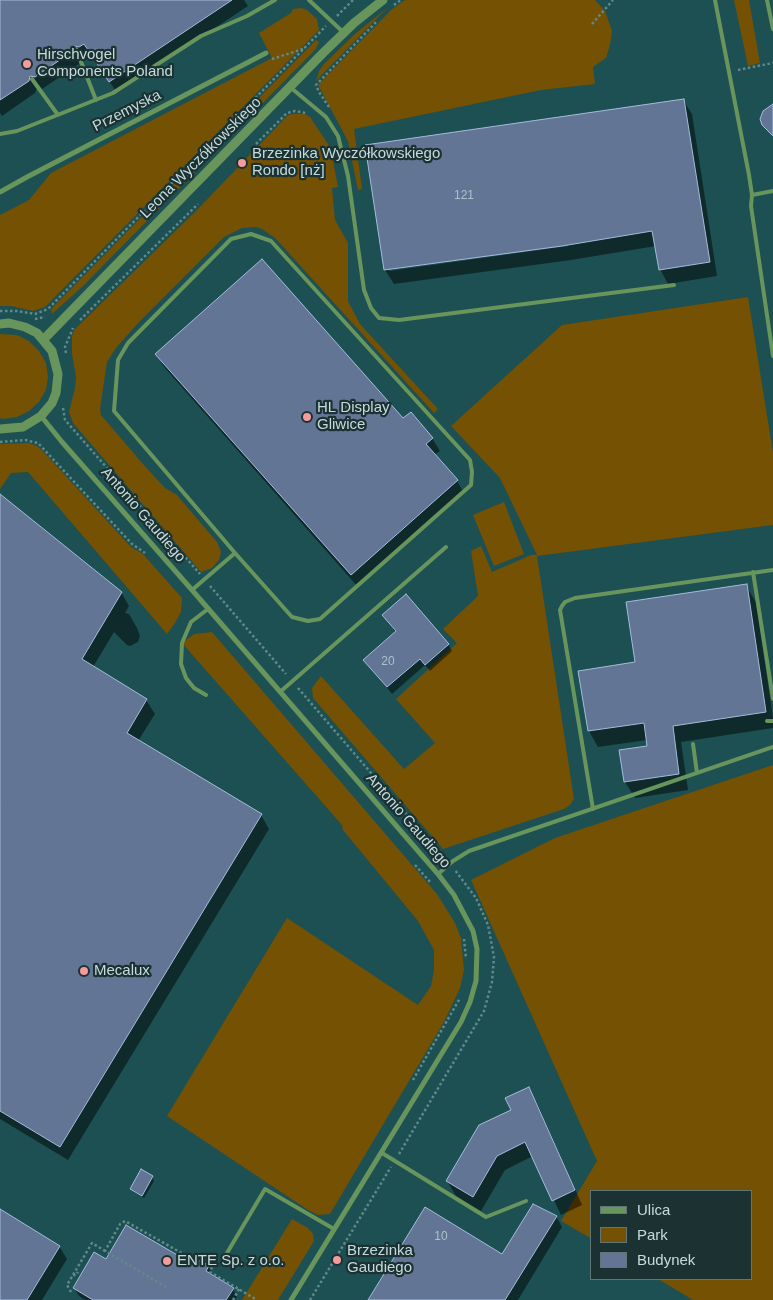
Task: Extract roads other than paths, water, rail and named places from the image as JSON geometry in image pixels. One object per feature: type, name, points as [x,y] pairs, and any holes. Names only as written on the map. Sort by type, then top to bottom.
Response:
[{"type":"street","name":"Leona Wyczółkowskiego","points":[[43,340],[344,33],[383,0]]},
{"type":"street","name":"Przemyska","points":[[0,192],[266,53]]},
{"type":"street","points":[[0,324],[32,329],[52,351],[58,367],[56,393],[52,403],[41,416],[23,427],[0,429]]},
{"type":"street","name":"Antonio Gaudiego","points":[[41,416],[438,874],[454,895],[473,931],[477,949],[476,981],[470,1002],[461,1022],[291,1300]]},
{"type":"lane","points":[[0,134],[17,131],[113,93],[201,36],[247,16],[264,2],[275,0]]},
{"type":"lane","points":[[309,0],[344,33]]},
{"type":"lane","points":[[715,0],[752,195],[751,206],[773,356]]},
{"type":"lane","points":[[767,0],[773,29]]},
{"type":"lane","points":[[76,50],[96,100]]},
{"type":"lane","points":[[32,79],[58,115]]},
{"type":"lane","points":[[290,87],[326,117],[338,136],[348,176],[364,290],[370,308],[379,318],[399,320],[674,285]]},
{"type":"lane","points":[[752,195],[773,191]]},
{"type":"lane","points":[[251,234],[271,241],[470,460],[472,472],[471,485],[320,619],[308,621],[292,616],[235,554],[114,411],[118,360],[128,343],[231,239],[251,234]]},
{"type":"lane","points":[[280,692],[446,547]]},
{"type":"lane","points":[[192,590],[235,554]]},
{"type":"lane","points":[[593,809],[560,610],[565,602],[575,598],[773,570]]},
{"type":"lane","points":[[753,572],[773,699]]},
{"type":"lane","points":[[206,695],[194,688],[186,678],[181,664],[182,644],[191,622],[208,609]]},
{"type":"lane","points":[[768,721],[773,721]]},
{"type":"lane","points":[[693,744],[697,773]]},
{"type":"lane","points":[[438,874],[469,851],[773,747]]},
{"type":"lane","points":[[382,1153],[486,1217],[526,1201]]},
{"type":"lane","points":[[227,1253],[265,1189],[334,1229]]},
{"type":"place","name":"Hirschvogel Components Poland","points":[[27,64]]},
{"type":"place","name":"Brzezinka Wyczółkowskiego Rondo [nż]","points":[[242,163]]},
{"type":"place","name":"HL Display Gliwice","points":[[307,417]]},
{"type":"place","name":"Mecalux","points":[[84,971]]},
{"type":"place","name":"Brzezinka Gaudiego","points":[[337,1260]]},
{"type":"place","name":"ENTE Sp. z o.o.","points":[[167,1261]]}]
